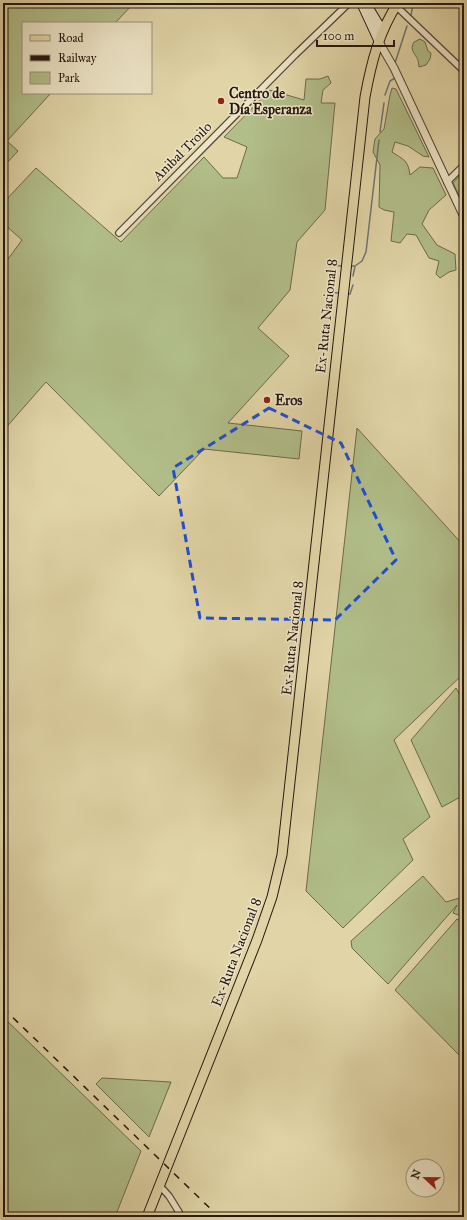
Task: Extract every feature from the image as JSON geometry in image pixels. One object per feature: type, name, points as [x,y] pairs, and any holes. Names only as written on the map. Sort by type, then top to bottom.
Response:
[{"type":"main road","points":[[361,3],[379,42]]},
{"type":"main road","points":[[366,3],[383,31]]},
{"type":"main road","name":"Ex-Ruta Nacional 8","points":[[147,1217],[257,940],[272,897],[282,855],[363,109],[373,57],[383,31],[397,5]]},
{"type":"street","name":"Anibal Troilo","points":[[119,233],[349,3]]},
{"type":"street","points":[[397,5],[464,71]]},
{"type":"street","points":[[379,42],[394,68],[464,217]]},
{"type":"street","points":[[447,182],[464,165]]},
{"type":"street","points":[[160,1186],[169,1196],[182,1217]]},
{"type":"highlighted area","points":[[269,408],[341,443],[396,560],[335,620],[200,618],[173,468]]},
{"type":"green space","points":[[3,3],[134,3],[116,22],[22,22],[22,94],[50,94],[7,141],[18,151],[3,167]]},
{"type":"green space","points":[[420,39],[425,42],[428,51],[431,53],[430,59],[426,65],[419,67],[418,60],[412,47],[414,42]]},
{"type":"green space","points":[[328,76],[331,83],[323,90],[321,103],[335,103],[325,210],[297,242],[290,290],[258,328],[289,356],[228,423],[302,431],[299,459],[204,449],[159,496],[46,382],[3,431],[3,266],[22,240],[3,223],[3,203],[36,168],[121,242],[204,157],[223,178],[237,178],[247,147],[224,137],[270,90],[304,100],[306,79],[320,79]]},
{"type":"green space","points":[[392,88],[396,89],[429,157],[423,156],[408,146],[395,142],[392,152],[407,163],[410,175],[420,167],[433,168],[446,195],[429,210],[422,224],[437,245],[455,254],[456,270],[449,272],[440,278],[436,274],[439,261],[429,258],[416,235],[407,234],[400,243],[391,241],[394,212],[384,210],[379,207],[380,165],[373,152],[375,139],[384,129]]},
{"type":"green space","points":[[464,171],[464,206],[453,183]]},
{"type":"green space","points":[[357,428],[464,546],[464,680],[461,676],[394,740],[430,817],[403,839],[413,860],[343,928],[306,891]]},
{"type":"green space","points":[[456,688],[464,702],[464,795],[442,807],[411,740]]},
{"type":"green space","points":[[423,876],[446,902],[463,897],[459,903],[464,904],[464,914],[461,916],[453,913],[457,905],[388,984],[352,948],[351,941]]},
{"type":"green space","points":[[457,919],[464,923],[464,1050],[459,1055],[395,990]]},
{"type":"green space","points":[[3,1017],[141,1151],[115,1217],[3,1217]]},
{"type":"green space","points":[[102,1078],[171,1082],[149,1137],[96,1084]]},
{"type":"waterway","points":[[411,16],[413,3]]},
{"type":"waterway","points":[[395,63],[407,26]]},
{"type":"waterway","points":[[385,95],[390,81],[395,78]]},
{"type":"waterway","points":[[380,132],[384,103]]},
{"type":"waterway","points":[[350,266],[355,266],[362,261],[366,252],[379,140]]},
{"type":"waterway","points":[[461,219],[464,224]]},
{"type":"waterway","points":[[333,265],[341,266]]},
{"type":"waterway","points":[[353,276],[355,266]]},
{"type":"waterway","points":[[347,294],[350,294],[353,285]]},
{"type":"waterway","points":[[329,292],[338,293]]},
{"type":"railway","points":[[3,1008],[219,1217]]},
{"type":"place","name":"Centro de Día Esperanza","points":[[221,101]]},
{"type":"place","name":"Eros","points":[[267,400]]}]
